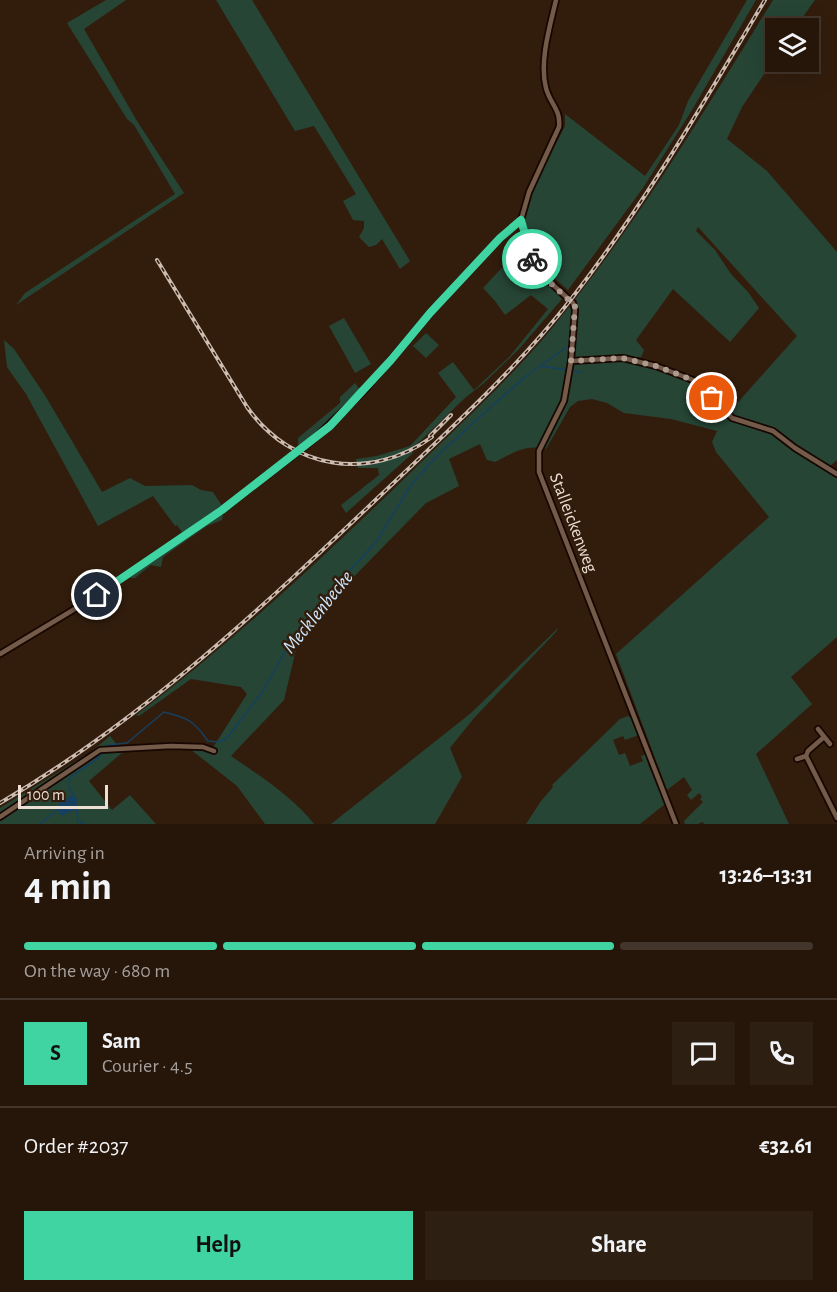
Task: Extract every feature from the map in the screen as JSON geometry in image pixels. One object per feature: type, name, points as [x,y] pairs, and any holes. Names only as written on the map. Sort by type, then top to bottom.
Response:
[{"type":"street","points":[[0,654],[83,604],[222,510],[314,440],[365,390],[430,313],[500,238],[521,220],[533,184],[559,127],[560,117],[548,96],[545,78],[546,42],[556,0]]},
{"type":"street","name":"Stalleickenweg","points":[[521,220],[528,248],[540,273],[575,306],[571,364],[564,400],[539,451],[539,472],[676,824]]},
{"type":"street","points":[[571,364],[622,358],[656,366],[693,380],[732,418],[773,431],[795,448],[837,474]]},
{"type":"street","points":[[818,729],[830,744]]},
{"type":"street","points":[[824,737],[808,751],[807,756],[837,818]]},
{"type":"street","points":[[0,817],[92,753],[107,749],[171,746],[203,747],[214,751]]},
{"type":"street","points":[[797,759],[807,756]]},
{"type":"green space","points":[[106,0],[126,0],[84,29],[137,121],[184,193],[16,305],[25,293],[175,194],[134,125],[127,119],[67,23]]},
{"type":"green space","points":[[216,0],[252,0],[410,261],[400,269],[382,239],[376,245],[369,247],[359,237],[364,228],[364,221],[353,220],[343,201],[356,194],[314,126],[295,131]]},
{"type":"green space","points":[[747,0],[756,0],[692,110],[643,188],[568,290],[537,263],[524,221],[536,183],[565,126],[565,114],[645,176],[679,125],[688,101]]},
{"type":"green space","points":[[773,0],[815,0],[802,18],[765,18],[766,72],[742,107],[727,139],[767,171],[837,252],[837,460],[829,467],[808,452],[806,454],[837,478],[837,637],[791,677],[812,704],[756,754],[789,824],[704,824],[703,822],[685,824],[684,821],[703,802],[700,799],[702,797],[699,793],[691,800],[687,795],[692,790],[684,777],[667,790],[616,654],[769,517],[716,452],[712,442],[717,431],[671,419],[624,413],[607,403],[592,399],[578,401],[570,407],[546,449],[526,449],[495,462],[487,460],[480,444],[449,459],[459,486],[426,503],[334,597],[298,641],[284,700],[231,756],[286,796],[314,824],[265,824],[237,786],[190,749],[210,752],[247,694],[241,687],[191,679],[139,716],[136,715],[241,630],[307,570],[373,509],[522,363],[557,322],[616,245],[696,124]],"holes":[[[698,227],[797,336],[724,418],[691,384],[671,374],[625,361],[572,362],[602,358],[641,357],[644,350],[636,340],[673,289],[730,342],[759,308],[715,250],[696,231]]]},
{"type":"green space","points":[[524,244],[536,271],[562,299],[519,349],[415,446],[412,454],[346,513],[341,505],[379,475],[378,468],[358,468],[356,459],[377,456],[410,446],[456,397],[438,373],[453,362],[474,390],[510,356],[548,309],[531,295],[505,315],[483,288]]},
{"type":"green space","points":[[344,318],[371,364],[355,373],[329,326]]},
{"type":"green space","points":[[426,333],[439,345],[426,358],[413,346]]},
{"type":"green space","points":[[4,340],[14,349],[46,397],[102,492],[130,478],[145,486],[192,485],[201,490],[213,492],[224,509],[222,520],[207,526],[163,557],[161,567],[151,565],[135,578],[124,578],[184,535],[153,496],[98,526],[26,394],[7,367]]},
{"type":"green space","points":[[355,383],[360,390],[299,452],[298,438],[340,403],[340,397]]},
{"type":"green space","points":[[558,628],[474,718],[450,748],[462,777],[435,824],[331,824],[471,713]]},
{"type":"green space","points":[[628,716],[639,735],[625,740],[623,736],[613,740],[619,755],[625,753],[630,766],[643,761],[641,756],[646,754],[665,804],[640,824],[526,824],[553,787],[552,785],[620,719]]},
{"type":"green space","points":[[110,736],[123,752],[89,781],[112,810],[130,795],[156,824],[0,824],[0,808],[92,751]]},
{"type":"water","points":[[73,794],[77,799],[76,809],[61,816],[58,809],[59,801]]},
{"type":"waterway","name":"Mecklenbecke","points":[[73,794],[70,791],[69,779],[97,759],[108,745],[127,743],[164,712],[189,721],[208,741],[219,742],[227,738],[263,691],[287,648],[343,578],[376,542],[411,485],[437,456],[493,405],[526,376],[567,347]]},
{"type":"waterway","points":[[541,366],[581,372]]},
{"type":"waterway","points":[[40,824],[58,809]]},
{"type":"waterway","points":[[76,809],[78,821],[85,824]]},
{"type":"railway","points":[[0,803],[104,735],[201,659],[339,535],[458,422],[529,350],[572,298],[624,226],[673,152],[765,0]]},
{"type":"railway","points":[[157,260],[247,407],[265,428],[286,445],[309,456],[333,462],[358,464],[383,460],[408,451],[432,437]]},
{"type":"railway","points":[[430,436],[451,415]]},
{"type":"way so far","points":[[532,259],[540,273],[575,306],[571,361],[622,358],[656,366],[693,380],[712,398]]},
{"type":"route","points":[[97,595],[222,510],[330,426],[365,390],[430,313],[500,238],[521,220],[532,259]]}]
